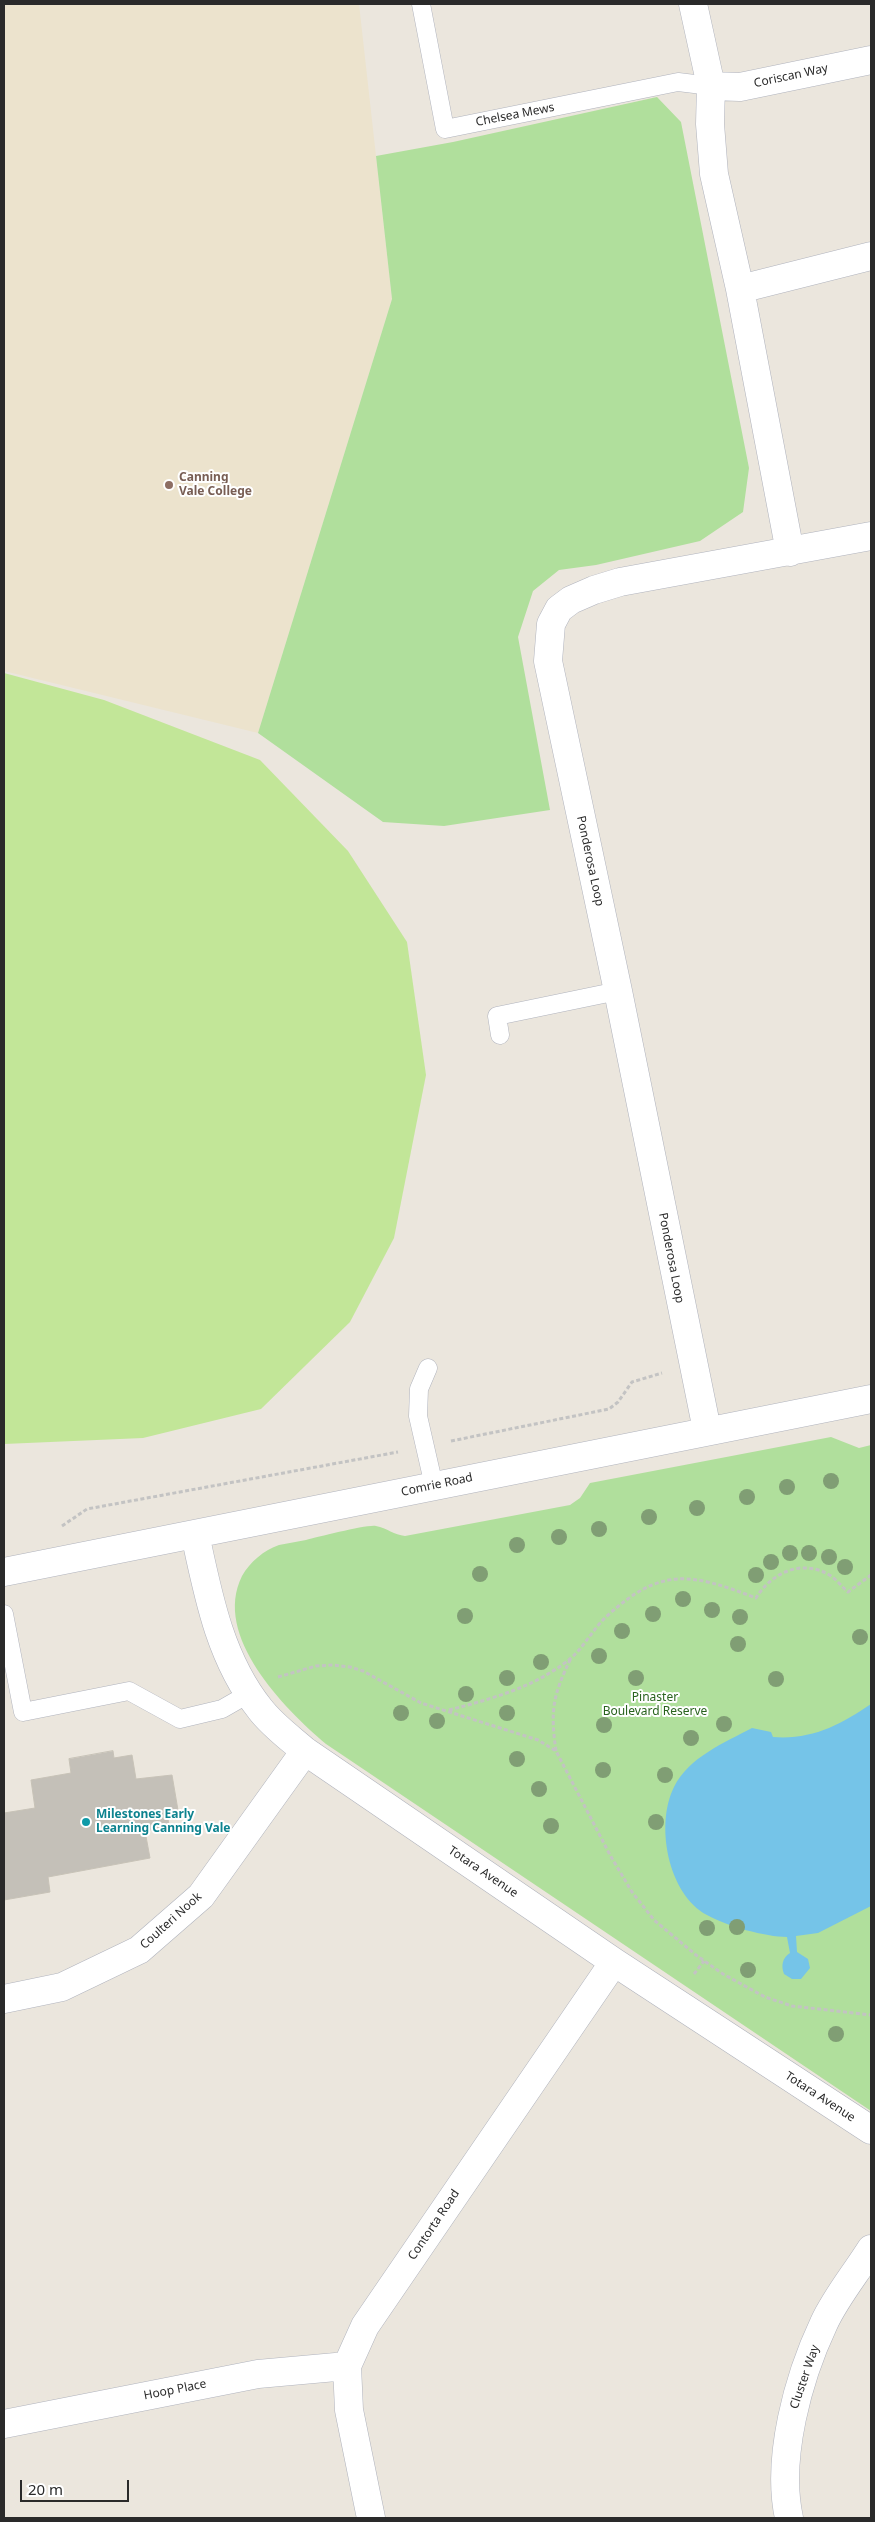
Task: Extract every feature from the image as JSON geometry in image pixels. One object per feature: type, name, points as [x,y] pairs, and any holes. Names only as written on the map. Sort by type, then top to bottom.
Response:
[{"type":"street","points":[[693,4],[711,86],[710,124],[714,174],[740,289],[790,552]]},
{"type":"street","name":"Coriscan Way","points":[[711,86],[740,87],[871,60]]},
{"type":"street","points":[[740,289],[871,256]]},
{"type":"street","name":"Ponderosa Loop","points":[[707,1430],[618,991],[548,661],[551,624],[559,610],[571,600],[620,582],[871,536]]},
{"type":"street","name":"Comrie Road","points":[[4,1572],[707,1430],[871,1399]]},
{"type":"street","name":"Totara Avenue","points":[[195,1534],[210,1600],[228,1656],[238,1678],[260,1709],[305,1751],[614,1962],[871,2130]]},
{"type":"street","name":"Coulteri Nook","points":[[4,1999],[62,1987],[140,1950],[201,1896],[305,1751]]},
{"type":"street","name":"Contorta Road","points":[[371,2518],[349,2410],[347,2366],[365,2326],[614,1962]]},
{"type":"street","name":"Cluster Way","points":[[789,2518],[784,2494],[794,2406],[824,2322],[871,2249]]},
{"type":"street","name":"Hoop Place","points":[[4,2424],[258,2374],[347,2366]]},
{"type":"lane","name":"Chelsea Mews","points":[[421,4],[445,130],[678,82],[711,86]]},
{"type":"lane","points":[[500,1035],[497,1016],[618,991]]},
{"type":"lane","points":[[428,1368],[419,1389],[418,1416],[434,1486]]},
{"type":"lane","points":[[4,1614],[23,1712],[129,1691],[180,1719],[222,1709],[250,1693]]},
{"type":"path","points":[[443,1443],[609,1408],[618,1402],[632,1382],[671,1370]]},
{"type":"path","points":[[56,1530],[87,1509],[405,1451]]},
{"type":"path","points":[[871,1575],[848,1592],[831,1576],[808,1566],[790,1569],[779,1574],[761,1590],[756,1598],[714,1582],[672,1579],[639,1592],[605,1618],[572,1658],[557,1686],[552,1710],[556,1751],[610,1855],[632,1892],[654,1920],[696,1955],[723,1974],[774,2000],[792,2006],[871,2015]]},
{"type":"path","points":[[448,1710],[501,1696],[546,1674],[572,1658]]},
{"type":"path","points":[[276,1678],[316,1666],[350,1667],[363,1671],[421,1703],[538,1740],[556,1751]]},
{"type":"shaded area","name":"Canning Vale College","points":[[4,4],[359,4],[392,299],[258,733],[4,671]]},
{"type":"green space","points":[[657,97],[681,122],[749,468],[743,512],[700,541],[596,565],[559,570],[533,591],[518,637],[550,810],[444,826],[383,822],[258,733],[392,299],[376,156],[453,142]]},
{"type":"green space","points":[[4,673],[104,700],[260,760],[348,851],[407,942],[426,1075],[394,1238],[350,1322],[261,1409],[143,1438],[4,1444]]},
{"type":"green space","name":"Pinaster Boulevard Reserve","points":[[831,1437],[859,1448],[871,1445],[871,2111],[326,1744],[291,1711],[257,1669],[244,1646],[237,1622],[235,1599],[242,1576],[249,1566],[268,1550],[279,1545],[371,1526],[380,1527],[405,1536],[570,1505],[580,1498],[590,1483]]},
{"type":"water","points":[[871,1704],[871,1906],[818,1933],[796,1936],[797,1952],[808,1959],[810,1968],[801,1979],[792,1979],[784,1974],[783,1968],[783,1962],[790,1953],[787,1937],[757,1933],[715,1919],[694,1905],[683,1891],[674,1875],[669,1857],[666,1839],[668,1803],[674,1787],[689,1767],[719,1745],[752,1728],[771,1732],[773,1737],[800,1736],[825,1730]]},
{"type":"building","name":"Milestones Early Learning Canning Vale","points":[[113,1751],[114,1758],[132,1755],[136,1779],[172,1775],[179,1816],[168,1818],[169,1826],[145,1831],[150,1858],[48,1877],[50,1892],[4,1900],[4,1813],[35,1808],[31,1780],[71,1773],[69,1759]]},
{"type":"place","name":"Canning Vale College","points":[[169,485]]},
{"type":"place","name":"Milestones Early Learning Canning Vale","points":[[86,1822]]}]
